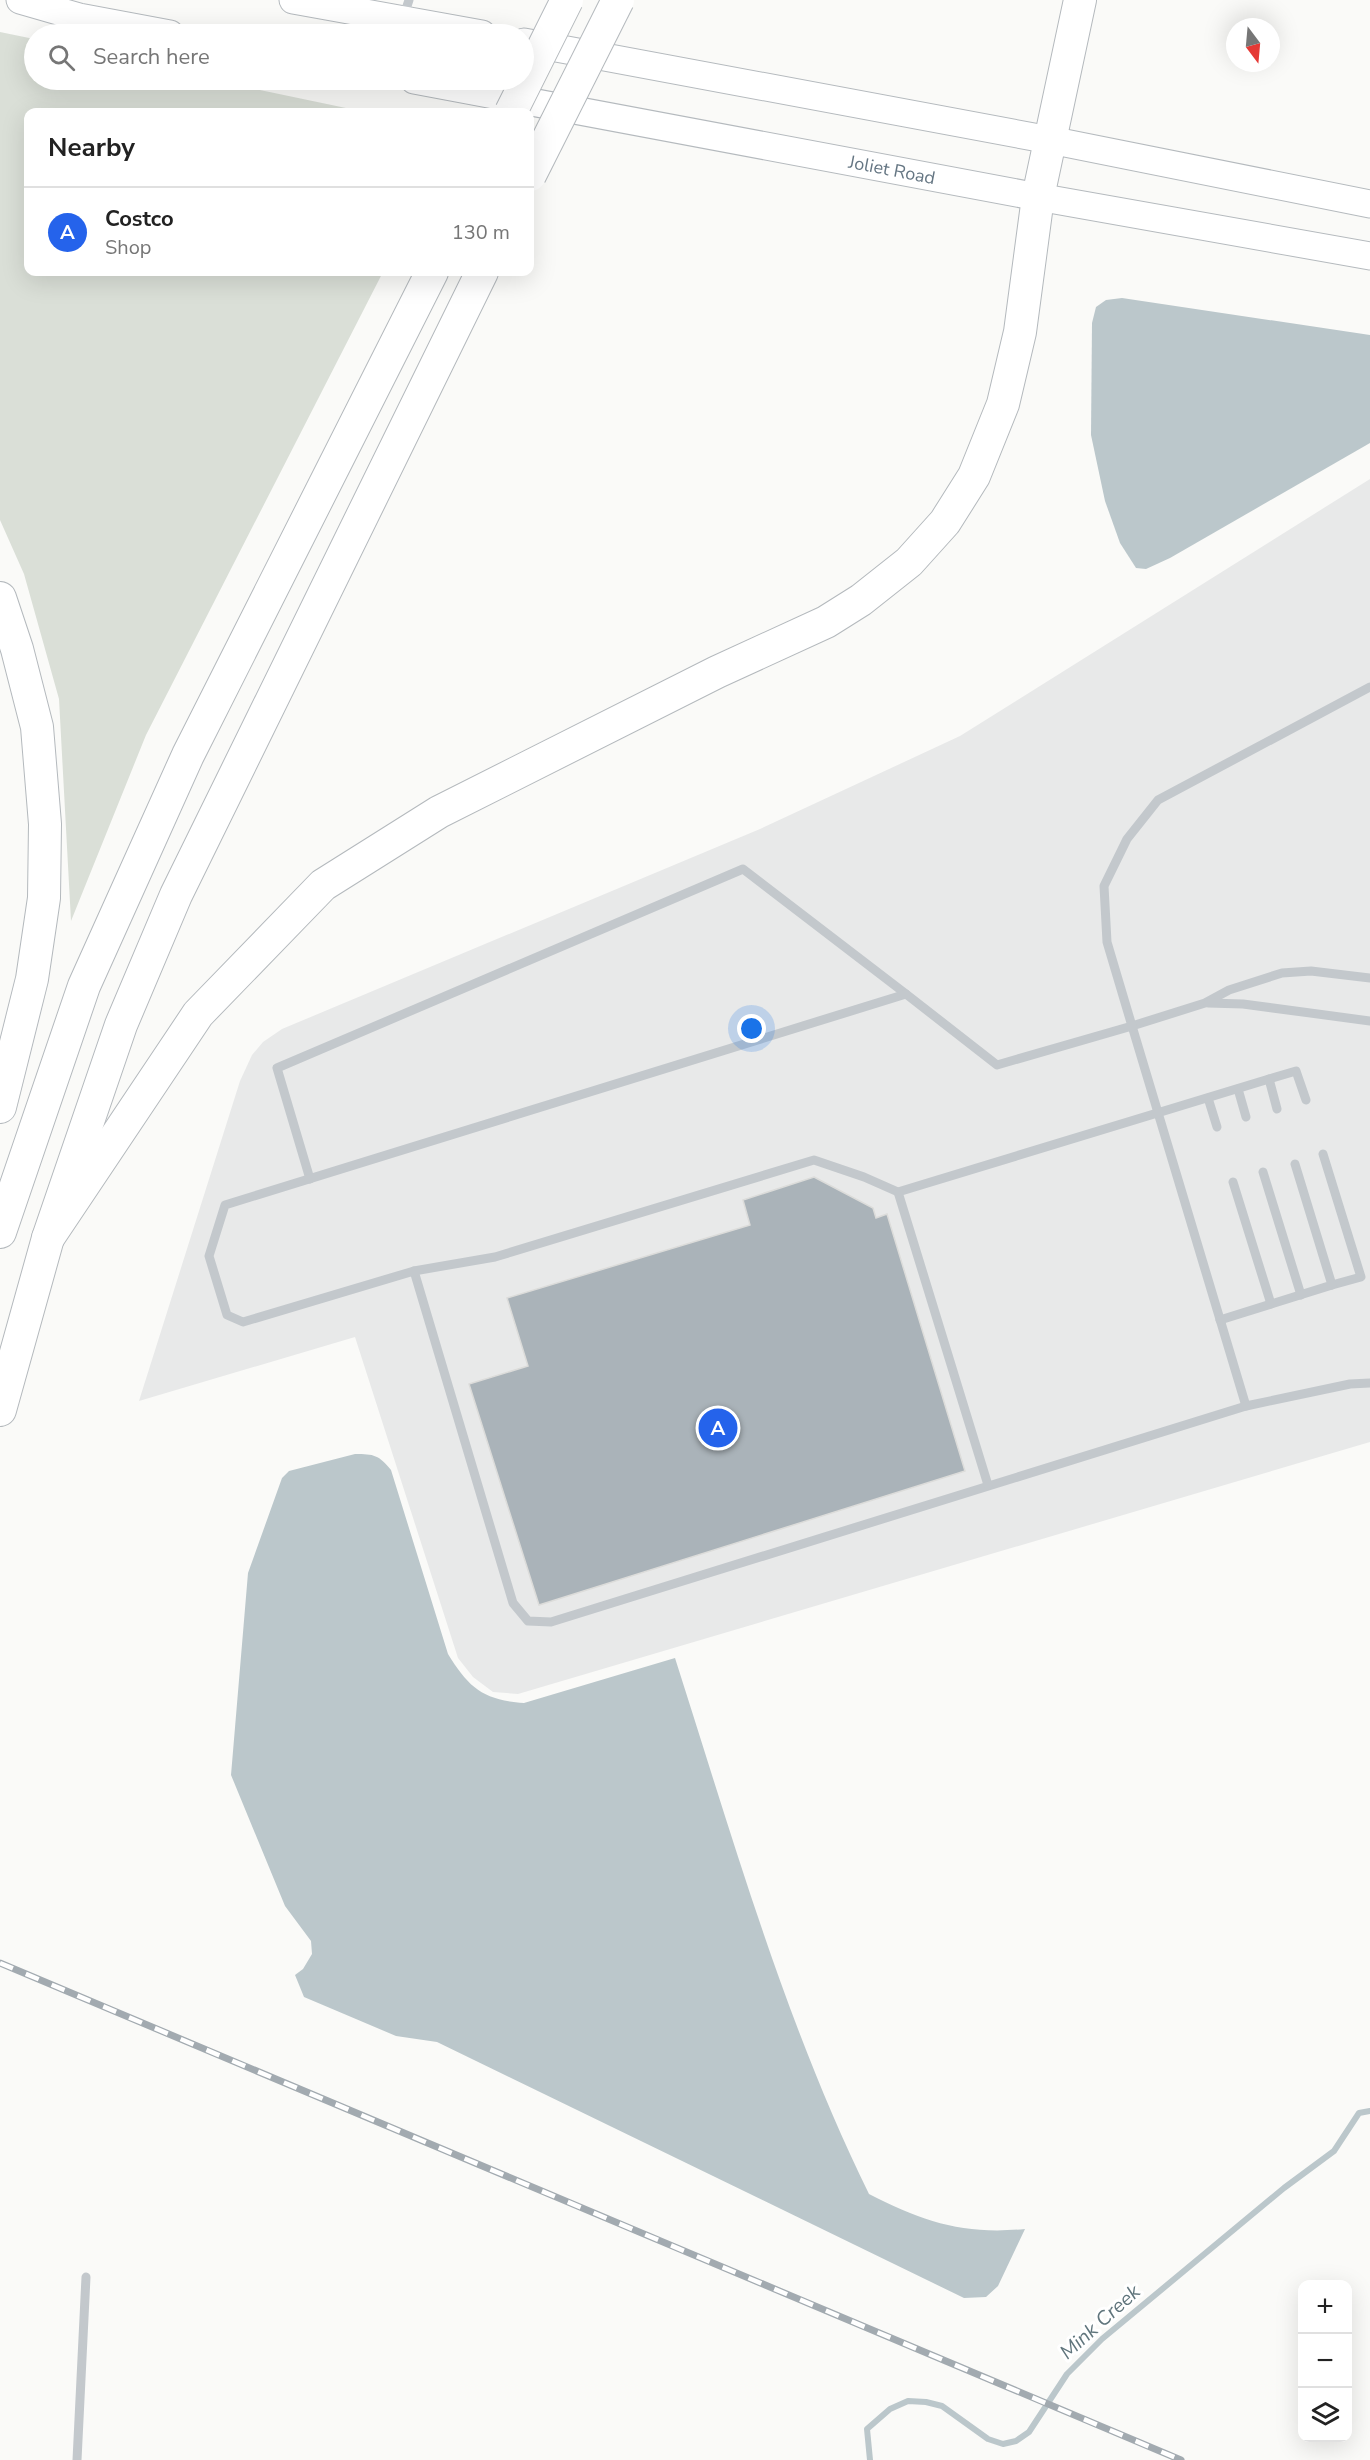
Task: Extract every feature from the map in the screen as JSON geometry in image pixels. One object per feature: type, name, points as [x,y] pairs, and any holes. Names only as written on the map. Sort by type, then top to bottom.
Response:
[{"type":"highway","points":[[534,66],[567,0]]},
{"type":"highway","points":[[534,167],[618,0]]},
{"type":"highway","points":[[48,1238],[198,1014],[323,885],[439,812],[717,672],[826,621],[861,600],[909,562],[945,522],[974,476],[1003,404],[1020,332],[1038,197],[1080,0]]},
{"type":"highway","points":[[513,108],[522,90]]},
{"type":"highway","points":[[0,1232],[84,986],[188,755],[430,276]]},
{"type":"highway","points":[[0,1410],[48,1238],[121,1025],[176,895],[480,276]]},
{"type":"highway","points":[[0,598],[17,649],[37,727],[45,824],[44,898],[32,979],[0,1107]]},
{"type":"main road","points":[[20,0],[79,17],[116,24]]},
{"type":"main road","points":[[294,0],[406,10],[450,24]]},
{"type":"main road","points":[[534,44],[1050,140],[1370,204]]},
{"type":"main road","name":"Joliet Road","points":[[467,90],[1038,197],[1370,256]]},
{"type":"lane","points":[[1246,1406],[1107,942],[1104,886],[1127,839],[1158,800],[1370,687]]},
{"type":"lane","points":[[310,1179],[277,1068],[742,869],[997,1065],[1205,1003],[1229,990],[1282,973],[1311,971],[1370,978]]},
{"type":"lane","points":[[906,994],[225,1205],[210,1256],[227,1315],[243,1322],[414,1271],[495,1257],[814,1160],[864,1176],[898,1192],[1296,1071],[1306,1100]]},
{"type":"lane","points":[[1205,1003],[1243,1004],[1370,1021]]},
{"type":"lane","points":[[1269,1079],[1277,1108]]},
{"type":"lane","points":[[1238,1089],[1246,1117]]},
{"type":"lane","points":[[1208,1098],[1217,1126]]},
{"type":"lane","points":[[1220,1320],[1361,1277],[1323,1154]]},
{"type":"lane","points":[[1294,1164],[1332,1285]]},
{"type":"lane","points":[[1263,1172],[1301,1295]]},
{"type":"lane","points":[[1233,1182],[1271,1304]]},
{"type":"lane","points":[[898,1192],[988,1485]]},
{"type":"lane","points":[[414,1271],[513,1603],[528,1621],[551,1622],[1246,1406],[1350,1384],[1370,1383]]},
{"type":"lane","points":[[77,2460],[86,2277]]},
{"type":"shaded area","points":[[0,32],[24,37],[24,90],[260,90],[346,108],[24,108],[24,276],[381,276],[146,735],[71,921],[59,699],[24,574],[0,520]]},
{"type":"shaded area","points":[[1122,298],[1370,335],[1370,443],[1170,558],[1146,569],[1136,568],[1120,543],[1105,501],[1091,435],[1092,323],[1096,307],[1106,300]]},
{"type":"shaded area","points":[[1370,479],[1370,1442],[518,1694],[493,1692],[473,1677],[458,1658],[355,1337],[139,1401],[240,1081],[252,1055],[263,1042],[282,1029],[760,829],[960,736]]},
{"type":"shaded area","points":[[355,1454],[376,1456],[391,1470],[448,1654],[463,1676],[479,1690],[498,1699],[524,1703],[675,1658],[762,1930],[786,1997],[811,2064],[869,2194],[908,2212],[944,2224],[982,2230],[1025,2229],[998,2286],[986,2297],[964,2298],[437,2042],[396,2036],[304,1997],[295,1975],[303,1969],[312,1954],[311,1941],[285,1906],[231,1775],[248,1573],[282,1478],[289,1471]]},
{"type":"building","points":[[814,1177],[873,1208],[876,1218],[887,1214],[965,1471],[539,1605],[469,1384],[528,1366],[507,1298],[750,1225],[743,1200]]},
{"type":"waterway","name":"Mink Creek","points":[[870,2460],[867,2429],[890,2409],[908,2401],[942,2406],[988,2439],[1003,2444],[1016,2441],[1029,2432],[1067,2374],[1102,2339],[1284,2188],[1334,2151],[1359,2113],[1370,2111]]},
{"type":"railway","points":[[0,1963],[1181,2460]]},
{"type":"place","name":"Costco","points":[[718,1428]]}]
